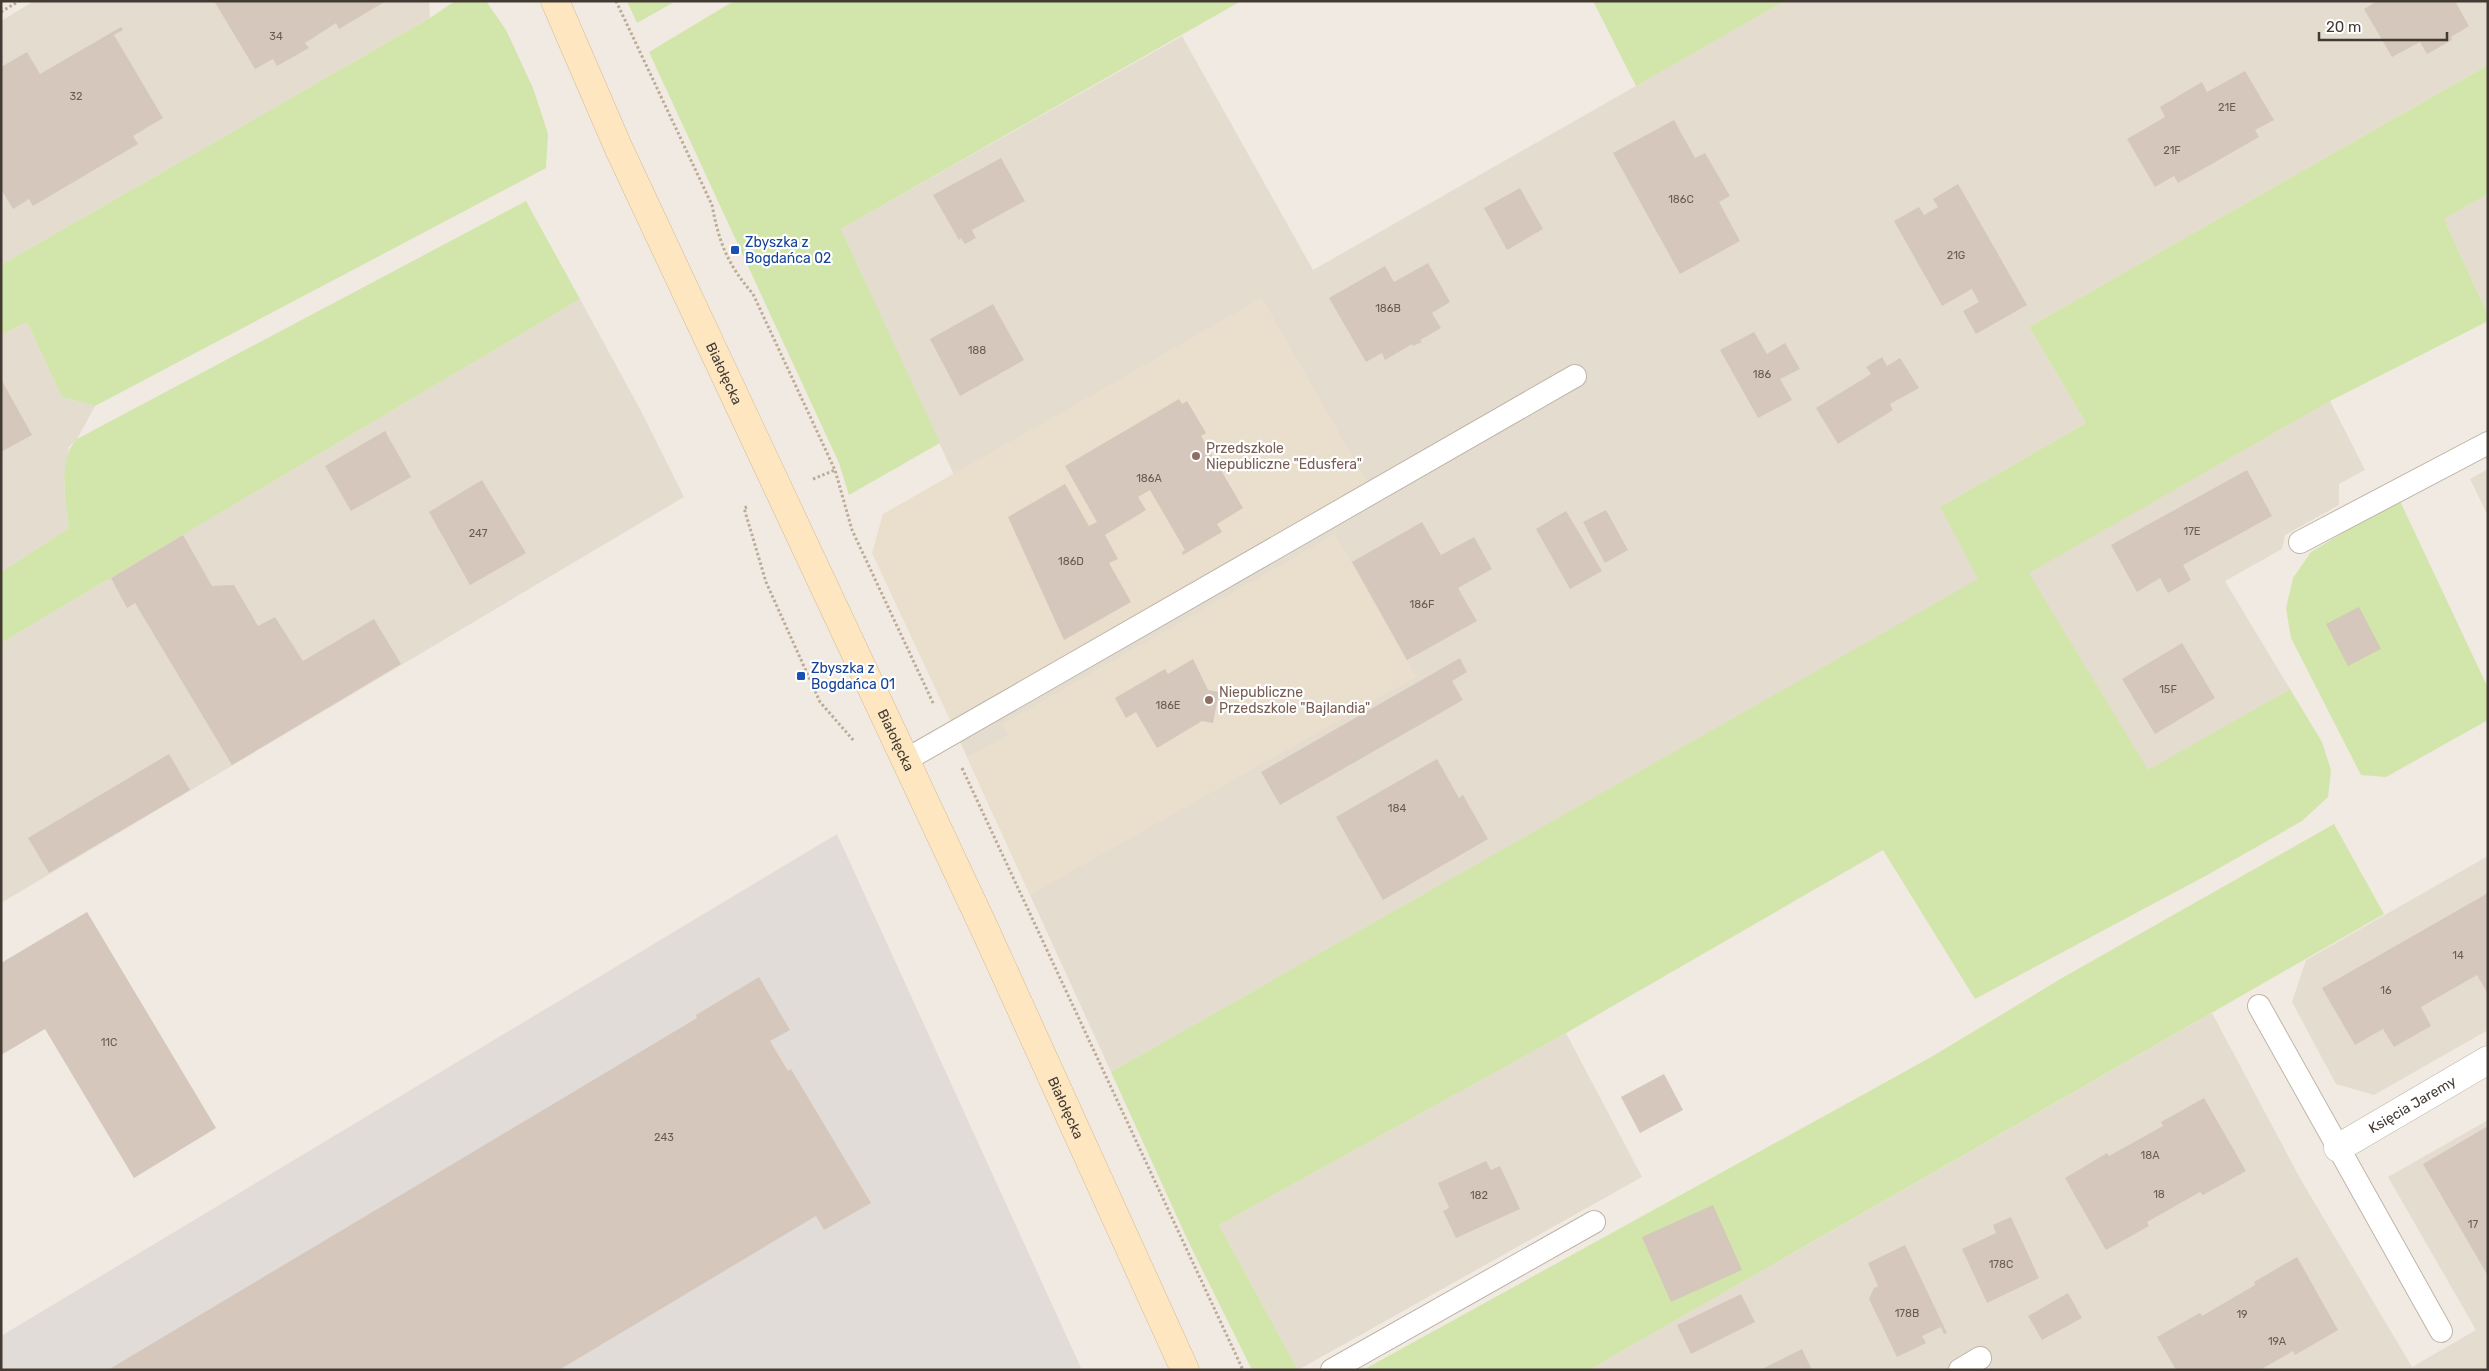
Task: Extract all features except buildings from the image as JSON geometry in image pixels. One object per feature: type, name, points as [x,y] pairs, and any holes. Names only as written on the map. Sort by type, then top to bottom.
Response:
[{"type":"street","name":"Białołęcka","points":[[555,1],[619,149],[904,761],[990,941],[1185,1370]]},
{"type":"street","name":"Księcia Jaremy","points":[[2338,1148],[2488,1060]]},
{"type":"lane","points":[[904,761],[1576,376]]},
{"type":"lane","points":[[2300,542],[2488,443]]},
{"type":"lane","points":[[2259,1006],[2441,1331]]},
{"type":"lane","points":[[1332,1370],[1594,1222]]},
{"type":"lane","points":[[1960,1370],[1980,1358]]},
{"type":"path","points":[[1,12],[19,1]]},
{"type":"path","points":[[616,1],[712,205],[717,234],[735,273],[753,294],[835,470],[852,530],[949,736],[1074,1012],[1243,1370]]},
{"type":"shaded area","points":[[34,1],[429,1],[430,18],[1,265],[1,21]]},
{"type":"shaded area","points":[[1785,1],[2488,1],[2488,65],[2029,327],[2086,423],[1940,507],[1979,579],[1111,1072],[951,722],[1262,298],[954,475],[841,229],[1182,36],[1313,270]]},
{"type":"shaded area","points":[[2488,194],[2488,315],[2444,219]]},
{"type":"shaded area","points":[[1262,298],[1369,485],[951,722],[872,553],[883,514]]},
{"type":"shaded area","points":[[580,299],[641,411],[684,497],[1,903],[1,643]]},
{"type":"shaded area","points":[[27,322],[62,397],[95,406],[77,439],[69,447],[64,484],[69,528],[1,572],[1,335]]},
{"type":"shaded area","points":[[2330,401],[2365,470],[2339,484],[2339,505],[2285,535],[2282,549],[2225,581],[2290,689],[2148,771],[2028,573]]},
{"type":"shaded area","points":[[2488,469],[2488,516],[2470,479]]},
{"type":"shaded area","name":"Niepubliczne Przedszkole \"Bajlandia\"","points":[[1335,534],[1416,677],[1030,895],[967,757],[1008,735],[1002,724]]},
{"type":"shaded area","points":[[837,834],[1082,1370],[1,1370],[1,1336]]},
{"type":"shaded area","points":[[2488,856],[2488,1030],[2374,1095],[2336,1084],[2292,1002],[2306,960]]},
{"type":"shaded area","points":[[2212,1013],[2301,1180],[2412,1367],[2476,1330],[2388,1177],[2488,1120],[2488,1370],[1589,1370]]},
{"type":"shaded area","points":[[1566,1033],[1642,1177],[1298,1370],[1219,1225]]},
{"type":"green space","points":[[455,1],[486,1],[506,30],[533,88],[548,134],[546,168],[95,406],[62,397],[27,322],[1,335],[1,265],[430,18]]},
{"type":"green space","points":[[627,1],[676,1],[637,23]]},
{"type":"green space","points":[[734,1],[1241,1],[841,229],[940,443],[849,495],[839,463],[649,52]]},
{"type":"green space","points":[[1593,1],[1785,1],[1636,86]]},
{"type":"green space","points":[[2488,65],[2488,194],[2444,219],[2488,315],[2488,321],[2330,401],[2029,573],[2148,770],[2290,689],[2322,742],[2331,770],[2328,797],[2302,821],[2209,874],[1975,999],[1883,850],[1566,1033],[1219,1225],[1298,1370],[1252,1370],[1189,1243],[1111,1072],[1978,579],[1940,507],[2086,423],[2029,327]]},
{"type":"green space","points":[[526,201],[580,299],[1,643],[1,572],[69,528],[64,481],[65,469],[71,448],[77,439]]},
{"type":"green space","points":[[2399,499],[2488,688],[2488,720],[2386,777],[2361,775],[2291,638],[2286,608],[2293,578],[2311,552]]},
{"type":"green space","points":[[2334,824],[2384,914],[1589,1370],[1363,1370],[1933,1056],[2062,978]]},
{"type":"place","name":"Zbyszka z Bogdańca 02","points":[[735,250]]},
{"type":"place","name":"Przedszkole Niepubliczne \"Edusfera\"","points":[[1196,456]]},
{"type":"place","name":"Zbyszka z Bogdańca 01","points":[[801,676]]},
{"type":"place","name":"Niepubliczne Przedszkole \"Bajlandia\"","points":[[1209,700]]}]
